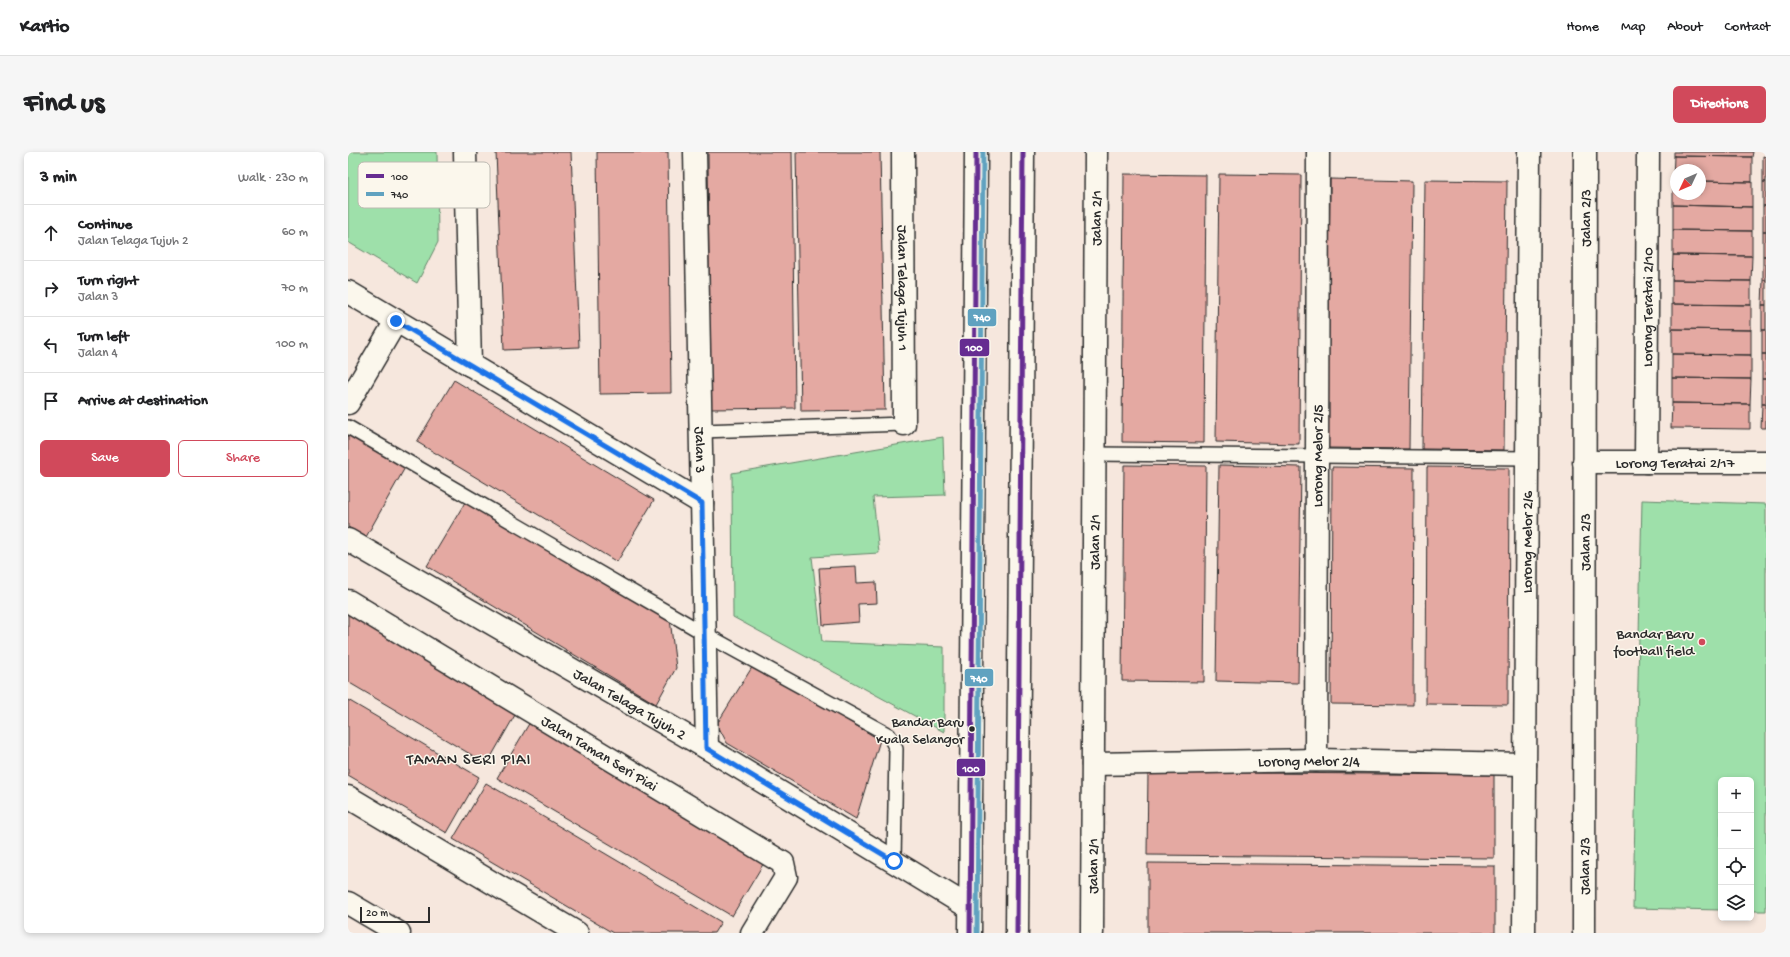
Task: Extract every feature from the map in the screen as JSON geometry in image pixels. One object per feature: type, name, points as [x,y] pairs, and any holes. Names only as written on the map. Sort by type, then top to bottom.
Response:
[{"type":"main road","points":[[466,152],[466,162]]},
{"type":"main road","name":"Jalan 3","points":[[696,152],[706,748]]},
{"type":"main road","name":"Jalan Telaga Tujuh 1","points":[[902,152],[904,424]]},
{"type":"main road","points":[[970,933],[976,152]]},
{"type":"main road","points":[[1017,933],[1023,152]]},
{"type":"main road","name":"Jalan 2/1","points":[[1092,933],[1096,152]]},
{"type":"main road","name":"Lorong Melor 2/5","points":[[1316,760],[1318,152]]},
{"type":"main road","name":"Lorong Melor 2/6","points":[[1524,933],[1529,152]]},
{"type":"main road","name":"Jalan 2/3","points":[[1584,933],[1585,152]]},
{"type":"main road","name":"Lorong Teratai 2/10","points":[[1646,462],[1648,152]]},
{"type":"main road","points":[[467,208],[470,365]]},
{"type":"main road","points":[[348,292],[702,503]]},
{"type":"main road","points":[[348,403],[396,321]]},
{"type":"main road","name":"Lorong Teratai 2/17","points":[[1584,462],[1766,462]]},
{"type":"main road","name":"Jalan Telaga Tujuh 2","points":[[348,540],[706,748],[970,908]]},
{"type":"main road","name":"Jalan Taman Seri Piai","points":[[348,601],[783,863],[786,877],[752,933]]},
{"type":"main road","name":"Lorong Melor 2/4","points":[[1093,764],[1316,760],[1525,764]]},
{"type":"main road","points":[[348,798],[577,933]]},
{"type":"main road","points":[[348,904],[399,933]]},
{"type":"lane","points":[[701,431],[904,424]]},
{"type":"lane","points":[[348,427],[705,634],[889,735],[896,749],[894,861]]},
{"type":"lane","points":[[1094,454],[1527,458]]},
{"type":"green space","points":[[348,152],[437,152],[437,162],[358,162],[358,208],[438,208],[438,242],[417,283],[348,242]]},
{"type":"green space","points":[[943,437],[945,495],[873,497],[879,553],[812,557],[822,642],[944,647],[944,732],[733,617],[732,473]]},
{"type":"green space","name":"Bandar Baru football field","points":[[1642,500],[1766,504],[1766,911],[1754,911],[1754,777],[1718,777],[1718,910],[1633,908]]},
{"type":"building","points":[[496,152],[571,152],[579,347],[504,350]]},
{"type":"building","points":[[597,152],[668,152],[671,393],[600,394]]},
{"type":"building","points":[[708,152],[792,152],[795,408],[710,409]]},
{"type":"building","points":[[796,152],[880,152],[885,410],[801,411]]},
{"type":"building","points":[[1674,152],[1753,152],[1752,157],[1674,156]]},
{"type":"building","points":[[1674,156],[1752,157],[1752,182],[1706,181],[1706,164],[1674,164]]},
{"type":"building","points":[[1763,156],[1766,157],[1766,182],[1763,182]]},
{"type":"building","points":[[1124,174],[1206,175],[1204,443],[1122,442]]},
{"type":"building","points":[[1219,174],[1301,175],[1299,444],[1216,442]]},
{"type":"building","points":[[1330,179],[1412,181],[1409,449],[1327,448]]},
{"type":"building","points":[[1425,180],[1507,181],[1504,450],[1422,449]]},
{"type":"building","points":[[1706,181],[1752,182],[1752,207],[1673,205],[1673,200],[1706,200]]},
{"type":"building","points":[[1763,182],[1766,182],[1766,206],[1763,206]]},
{"type":"building","points":[[1673,205],[1752,207],[1752,231],[1673,230]]},
{"type":"building","points":[[1763,206],[1766,206],[1766,231],[1763,231]]},
{"type":"building","points":[[1673,230],[1752,231],[1752,256],[1673,255]]},
{"type":"building","points":[[1763,231],[1766,231],[1766,256],[1763,256]]},
{"type":"building","points":[[1673,255],[1752,256],[1751,281],[1672,280]]},
{"type":"building","points":[[1763,256],[1766,256],[1766,280],[1763,280]]},
{"type":"building","points":[[1672,280],[1751,281],[1751,305],[1672,304]]},
{"type":"building","points":[[1763,280],[1766,280],[1766,305],[1762,305]]},
{"type":"building","points":[[1672,304],[1751,305],[1751,330],[1672,329]]},
{"type":"building","points":[[1762,305],[1766,305],[1766,330],[1762,330]]},
{"type":"building","points":[[1672,329],[1751,330],[1751,355],[1672,354]]},
{"type":"building","points":[[1762,330],[1766,330],[1766,354],[1762,354]]},
{"type":"building","points":[[1672,354],[1751,355],[1751,379],[1672,378]]},
{"type":"building","points":[[1762,354],[1766,354],[1766,379],[1762,379]]},
{"type":"building","points":[[1672,378],[1751,379],[1750,404],[1672,403]]},
{"type":"building","points":[[1762,379],[1766,379],[1766,404],[1762,404]]},
{"type":"building","points":[[454,380],[654,500],[617,562],[417,442]]},
{"type":"building","points":[[1672,403],[1750,404],[1750,429],[1671,428]]},
{"type":"building","points":[[1762,404],[1766,404],[1766,428],[1761,428]]},
{"type":"building","points":[[348,434],[407,464],[366,537],[348,527]]},
{"type":"building","points":[[1124,465],[1206,466],[1204,682],[1122,681]]},
{"type":"building","points":[[1219,465],[1301,467],[1298,683],[1216,681]]},
{"type":"building","points":[[1332,467],[1414,468],[1413,705],[1331,704]]},
{"type":"building","points":[[1427,467],[1509,468],[1508,705],[1426,704]]},
{"type":"building","points":[[467,499],[670,619],[676,668],[656,704],[427,566]]},
{"type":"building","points":[[856,566],[857,583],[876,582],[877,603],[858,604],[859,622],[823,625],[819,568]]},
{"type":"building","points":[[348,608],[519,708],[487,764],[348,682]]},
{"type":"building","points":[[754,664],[880,740],[856,819],[727,743],[717,724]]},
{"type":"building","points":[[348,700],[479,777],[447,833],[348,775]]},
{"type":"building","points":[[530,722],[765,861],[732,916],[497,778]]},
{"type":"building","points":[[1148,772],[1494,775],[1494,858],[1147,855]]},
{"type":"building","points":[[486,783],[721,922],[714,933],[613,933],[453,839]]},
{"type":"building","points":[[1148,863],[1495,866],[1495,933],[1148,933]]},
{"type":"transit line","name":"100","points":[[970,933],[976,152]]},
{"type":"transit line","name":"740","points":[[977,933],[983,152]]},
{"type":"transit line","name":"100","points":[[1017,933],[1023,152]]},
{"type":"place","name":"Bandar Baru football field","points":[[1702,642]]},
{"type":"place","name":"Bandar Baru Kuala Selangor","points":[[972,729]]},
{"type":"district","name":"TAMAN SERI PIAI","points":[[469,758]]},
{"type":"route","points":[[396,321],[702,503],[706,748],[894,861]]}]
